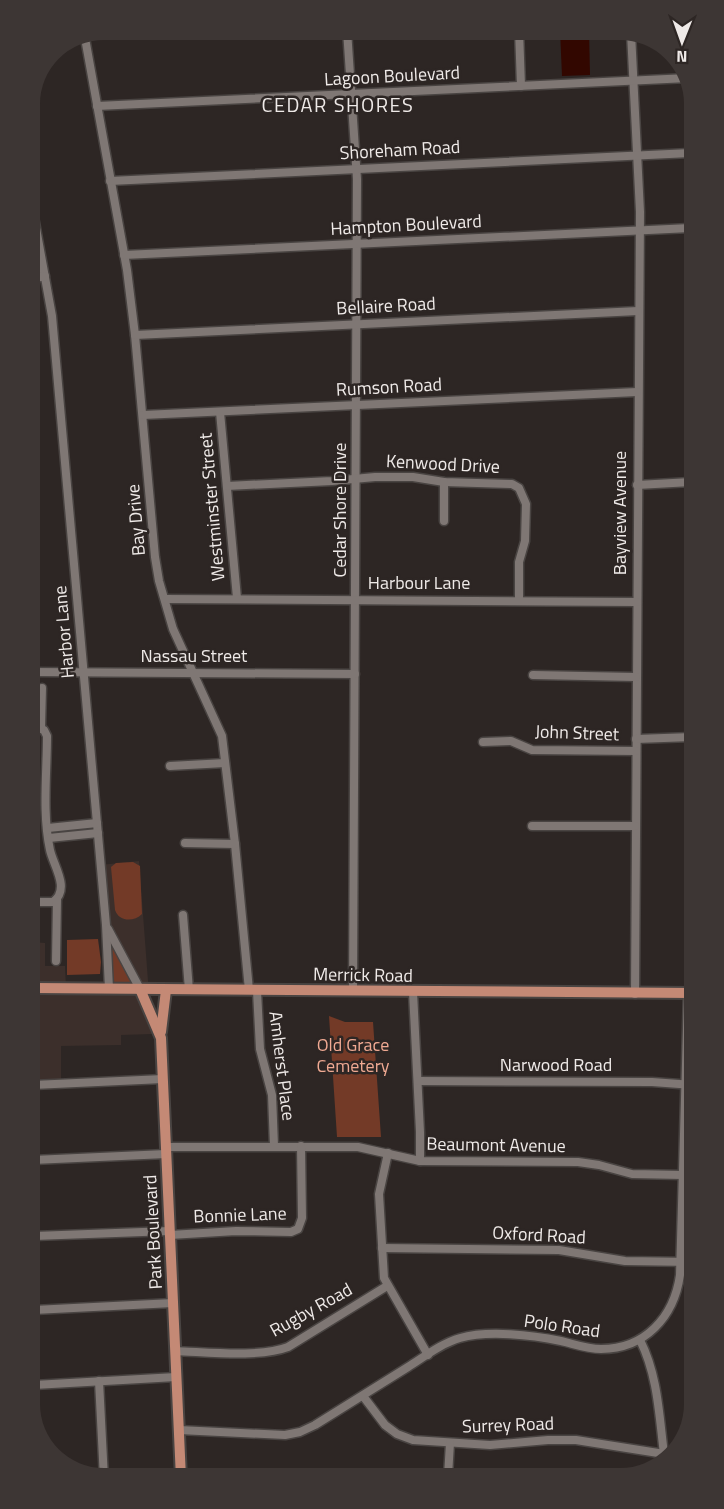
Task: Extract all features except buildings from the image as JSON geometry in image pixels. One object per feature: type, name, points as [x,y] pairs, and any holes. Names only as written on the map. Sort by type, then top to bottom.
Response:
[{"type":"main road","name":"Merrick Road","points":[[40,988],[684,993]]},
{"type":"main road","name":"Park Boulevard","points":[[140,989],[161,1038],[181,1468]]},
{"type":"main road","points":[[161,1038],[166,990]]},
{"type":"street","name":"Cedar Shore Drive","points":[[348,40],[357,169],[353,991]]},
{"type":"street","points":[[519,41],[521,86]]},
{"type":"street","name":"Bayview Avenue","points":[[631,42],[639,230],[635,994]]},
{"type":"street","name":"Bay Drive","points":[[86,43],[124,255],[135,335],[155,557],[173,629],[222,736],[253,990]]},
{"type":"street","name":"Lagoon Boulevard","points":[[98,106],[678,79]]},
{"type":"street","name":"Shoreham Road","points":[[111,181],[684,153]]},
{"type":"street","name":"Hampton Boulevard","points":[[124,255],[684,228]]},
{"type":"street","name":"Harbor Lane","points":[[41,254],[52,316],[106,925],[109,989]]},
{"type":"street","points":[[41,277],[45,276]]},
{"type":"street","name":"Bellaire Road","points":[[135,335],[638,311]]},
{"type":"street","name":"Rumson Road","points":[[143,415],[637,392]]},
{"type":"street","name":"Westminster Street","points":[[220,412],[237,598]]},
{"type":"street","name":"Kenwood Drive","points":[[227,486],[375,477],[413,477],[444,483],[512,484],[523,494],[527,516],[525,541],[519,562],[519,600]]},
{"type":"street","points":[[637,485],[684,482]]},
{"type":"street","points":[[444,483],[444,521]]},
{"type":"street","name":"Harbour Lane","points":[[165,599],[637,602]]},
{"type":"street","name":"Nassau Street","points":[[41,672],[355,674]]},
{"type":"street","points":[[533,675],[636,676]]},
{"type":"street","points":[[41,699],[42,688]]},
{"type":"street","points":[[41,730],[47,736],[50,851],[60,879],[57,899],[56,961]]},
{"type":"street","points":[[636,739],[684,736]]},
{"type":"street","name":"John Street","points":[[483,742],[511,741],[532,750],[636,751]]},
{"type":"street","points":[[170,766],[225,763]]},
{"type":"street","points":[[532,826],[635,826]]},
{"type":"street","points":[[48,833],[97,828]]},
{"type":"street","points":[[185,843],[235,844]]},
{"type":"street","points":[[40,902],[49,903],[57,899]]},
{"type":"street","points":[[183,915],[189,990]]},
{"type":"street","name":"Harbor Lane","points":[[106,925],[140,989]]},
{"type":"street","name":"Amherst Place","points":[[253,990],[260,1049],[272,1095],[274,1146]]},
{"type":"street","points":[[413,992],[420,1161]]},
{"type":"street","points":[[40,1085],[163,1079]]},
{"type":"street","name":"Narwood Road","points":[[418,1081],[684,1084]]},
{"type":"street","name":"Beaumont Avenue","points":[[40,1159],[166,1150],[274,1146],[358,1147],[420,1161],[578,1162],[633,1174],[683,1175]]},
{"type":"street","name":"Bonnie Lane","points":[[170,1233],[291,1232],[298,1229],[302,1218],[302,1146]]},
{"type":"street","points":[[388,1153],[379,1194],[383,1271],[387,1286],[428,1355]]},
{"type":"street","name":"Polo Road","points":[[179,1430],[285,1435],[300,1432],[428,1355],[455,1340],[471,1336],[531,1336],[599,1349],[617,1347],[640,1340],[658,1325],[673,1304],[679,1284],[684,1160]]},
{"type":"street","points":[[40,1236],[170,1233]]},
{"type":"street","name":"Oxford Road","points":[[382,1248],[559,1250],[624,1261],[684,1262]]},
{"type":"street","name":"Rugby Road","points":[[175,1351],[262,1353],[279,1350],[387,1286]]},
{"type":"street","points":[[40,1310],[173,1303]]},
{"type":"street","points":[[640,1340],[654,1376],[667,1448]]},
{"type":"street","points":[[40,1385],[176,1377]]},
{"type":"street","points":[[99,1381],[103,1468]]},
{"type":"street","name":"Surrey Road","points":[[363,1396],[380,1420],[397,1434],[413,1440],[490,1445],[576,1440],[661,1454]]},
{"type":"street","points":[[448,1468],[450,1443]]},
{"type":"shaded area","points":[[560,41],[589,41],[590,75],[562,76]]},
{"type":"shaded area","points":[[139,861],[152,1034],[121,1035],[121,1045],[61,1046],[61,1088],[40,1089],[40,943],[45,943],[45,966],[65,966],[66,988],[107,988],[100,865]]},
{"type":"green space","points":[[133,862],[140,866],[142,914],[127,920],[120,917],[115,910],[111,867],[116,863]]},
{"type":"green space","points":[[107,928],[139,989],[110,988]]},
{"type":"green space","points":[[98,939],[100,974],[67,975],[67,940]]},
{"type":"green space","name":"Old Grace Cemetery","points":[[329,1016],[345,1022],[373,1022],[381,1137],[337,1137]]},
{"type":"district","name":"CEDAR SHORES","points":[[338,105]]}]
